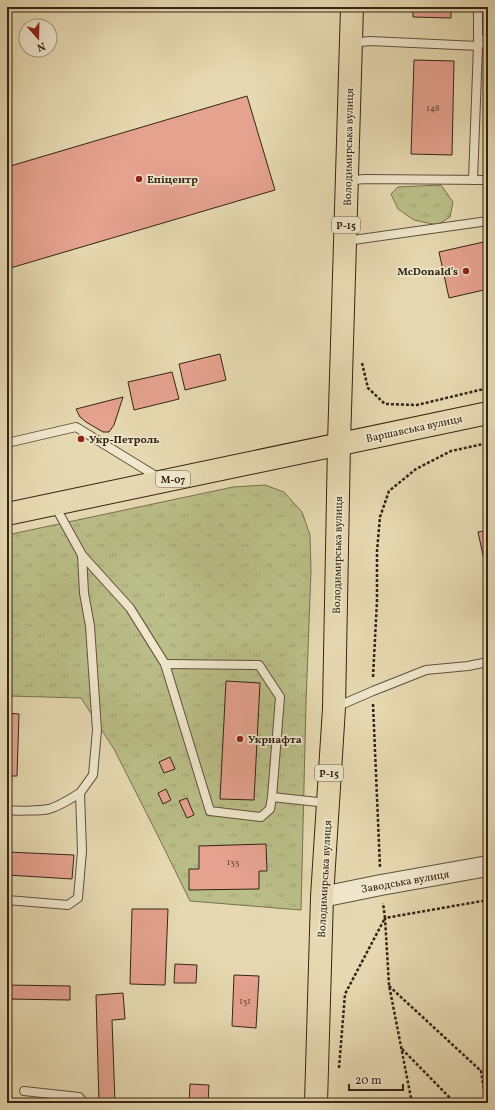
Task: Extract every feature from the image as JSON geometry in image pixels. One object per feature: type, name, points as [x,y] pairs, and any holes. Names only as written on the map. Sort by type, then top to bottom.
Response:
[{"type":"main road","name":"Володимирська вулиця","points":[[316,1103],[322,897],[334,708],[339,444],[352,7]]},
{"type":"main road","name":"Варшавська вулиця","points":[[339,444],[488,412]]},
{"type":"main road","name":"М-07","points":[[7,514],[339,444]]},
{"type":"street","name":"Заводська вулиця","points":[[322,897],[488,866]]},
{"type":"lane","points":[[473,180],[478,7]]},
{"type":"lane","points":[[478,46],[488,35]]},
{"type":"lane","points":[[350,43],[370,41],[478,46]]},
{"type":"lane","points":[[346,181],[364,179],[488,180]]},
{"type":"lane","points":[[346,241],[488,221]]},
{"type":"lane","points":[[7,443],[76,427],[163,481]]},
{"type":"lane","points":[[54,504],[82,555],[130,608],[165,664],[210,811],[261,817],[270,809],[272,797],[280,698],[259,665],[165,664]]},
{"type":"lane","points":[[7,810],[48,809],[80,793],[93,775],[97,730],[90,626],[84,593],[82,555]]},
{"type":"lane","points":[[334,708],[426,670],[468,666],[488,662]]},
{"type":"lane","points":[[7,900],[68,905],[78,898],[82,851],[80,793]]},
{"type":"lane","points":[[272,797],[327,804]]},
{"type":"lane","points":[[24,1091],[79,1097],[84,1103]]},
{"type":"path","points":[[412,1103],[389,985],[385,918],[381,885],[373,691],[377,601],[377,551],[380,517],[389,491],[416,469],[451,451],[488,443]]},
{"type":"path","points":[[385,918],[488,900]]},
{"type":"path","points":[[338,1072],[345,994],[385,918]]},
{"type":"path","points":[[389,985],[481,1072],[486,1103]]},
{"type":"path","points":[[401,1048],[455,1103]]},
{"type":"path","points":[[481,1072],[488,1070]]},
{"type":"green space","points":[[441,185],[453,202],[450,217],[437,225],[414,220],[398,209],[391,194],[398,187]]},
{"type":"green space","points":[[265,485],[284,492],[302,512],[310,535],[311,570],[301,910],[190,901],[114,749],[81,698],[7,696],[7,535],[233,487]]},
{"type":"building","points":[[413,7],[451,7],[451,18],[413,17]]},
{"type":"building","points":[[414,60],[454,61],[452,155],[411,154]]},
{"type":"building","name":"Епіцентр","points":[[247,96],[275,190],[7,269],[7,167]]},
{"type":"building","name":"McDonald's","points":[[488,241],[488,289],[449,298],[439,252]]},
{"type":"building","points":[[220,354],[226,380],[185,390],[179,364]]},
{"type":"building","points":[[172,372],[179,399],[134,410],[128,382]]},
{"type":"building","points":[[123,397],[114,425],[109,432],[103,432],[86,422],[80,417],[76,409]]},
{"type":"building","points":[[488,530],[488,559],[484,560],[478,532]]},
{"type":"building","points":[[226,681],[260,683],[254,800],[220,799]]},
{"type":"building","points":[[7,713],[19,714],[17,776],[7,776]]},
{"type":"building","points":[[170,757],[175,769],[164,773],[159,762]]},
{"type":"building","points":[[166,789],[171,800],[163,804],[158,793]]},
{"type":"building","points":[[187,798],[194,815],[187,818],[179,801]]},
{"type":"building","points":[[266,844],[267,871],[259,871],[259,889],[189,890],[189,869],[199,869],[199,846]]},
{"type":"building","points":[[7,852],[74,855],[72,879],[7,875]]},
{"type":"building","points":[[132,909],[168,909],[165,985],[130,984]]},
{"type":"building","points":[[7,942],[8,942],[7,983]]},
{"type":"building","points":[[175,964],[197,965],[196,983],[174,983]]},
{"type":"building","points":[[234,975],[259,976],[256,1028],[232,1026]]},
{"type":"building","points":[[7,985],[70,986],[70,1000],[7,999]]},
{"type":"building","points":[[123,993],[125,1019],[112,1020],[115,1103],[99,1103],[96,995]]},
{"type":"building","points":[[190,1084],[209,1085],[208,1103],[189,1103]]},
{"type":"place","name":"Епіцентр","points":[[139,179]]},
{"type":"place","name":"McDonald's","points":[[466,271]]},
{"type":"place","name":"Укр-Петроль","points":[[81,439]]},
{"type":"place","name":"Укрнафта","points":[[240,739]]}]
